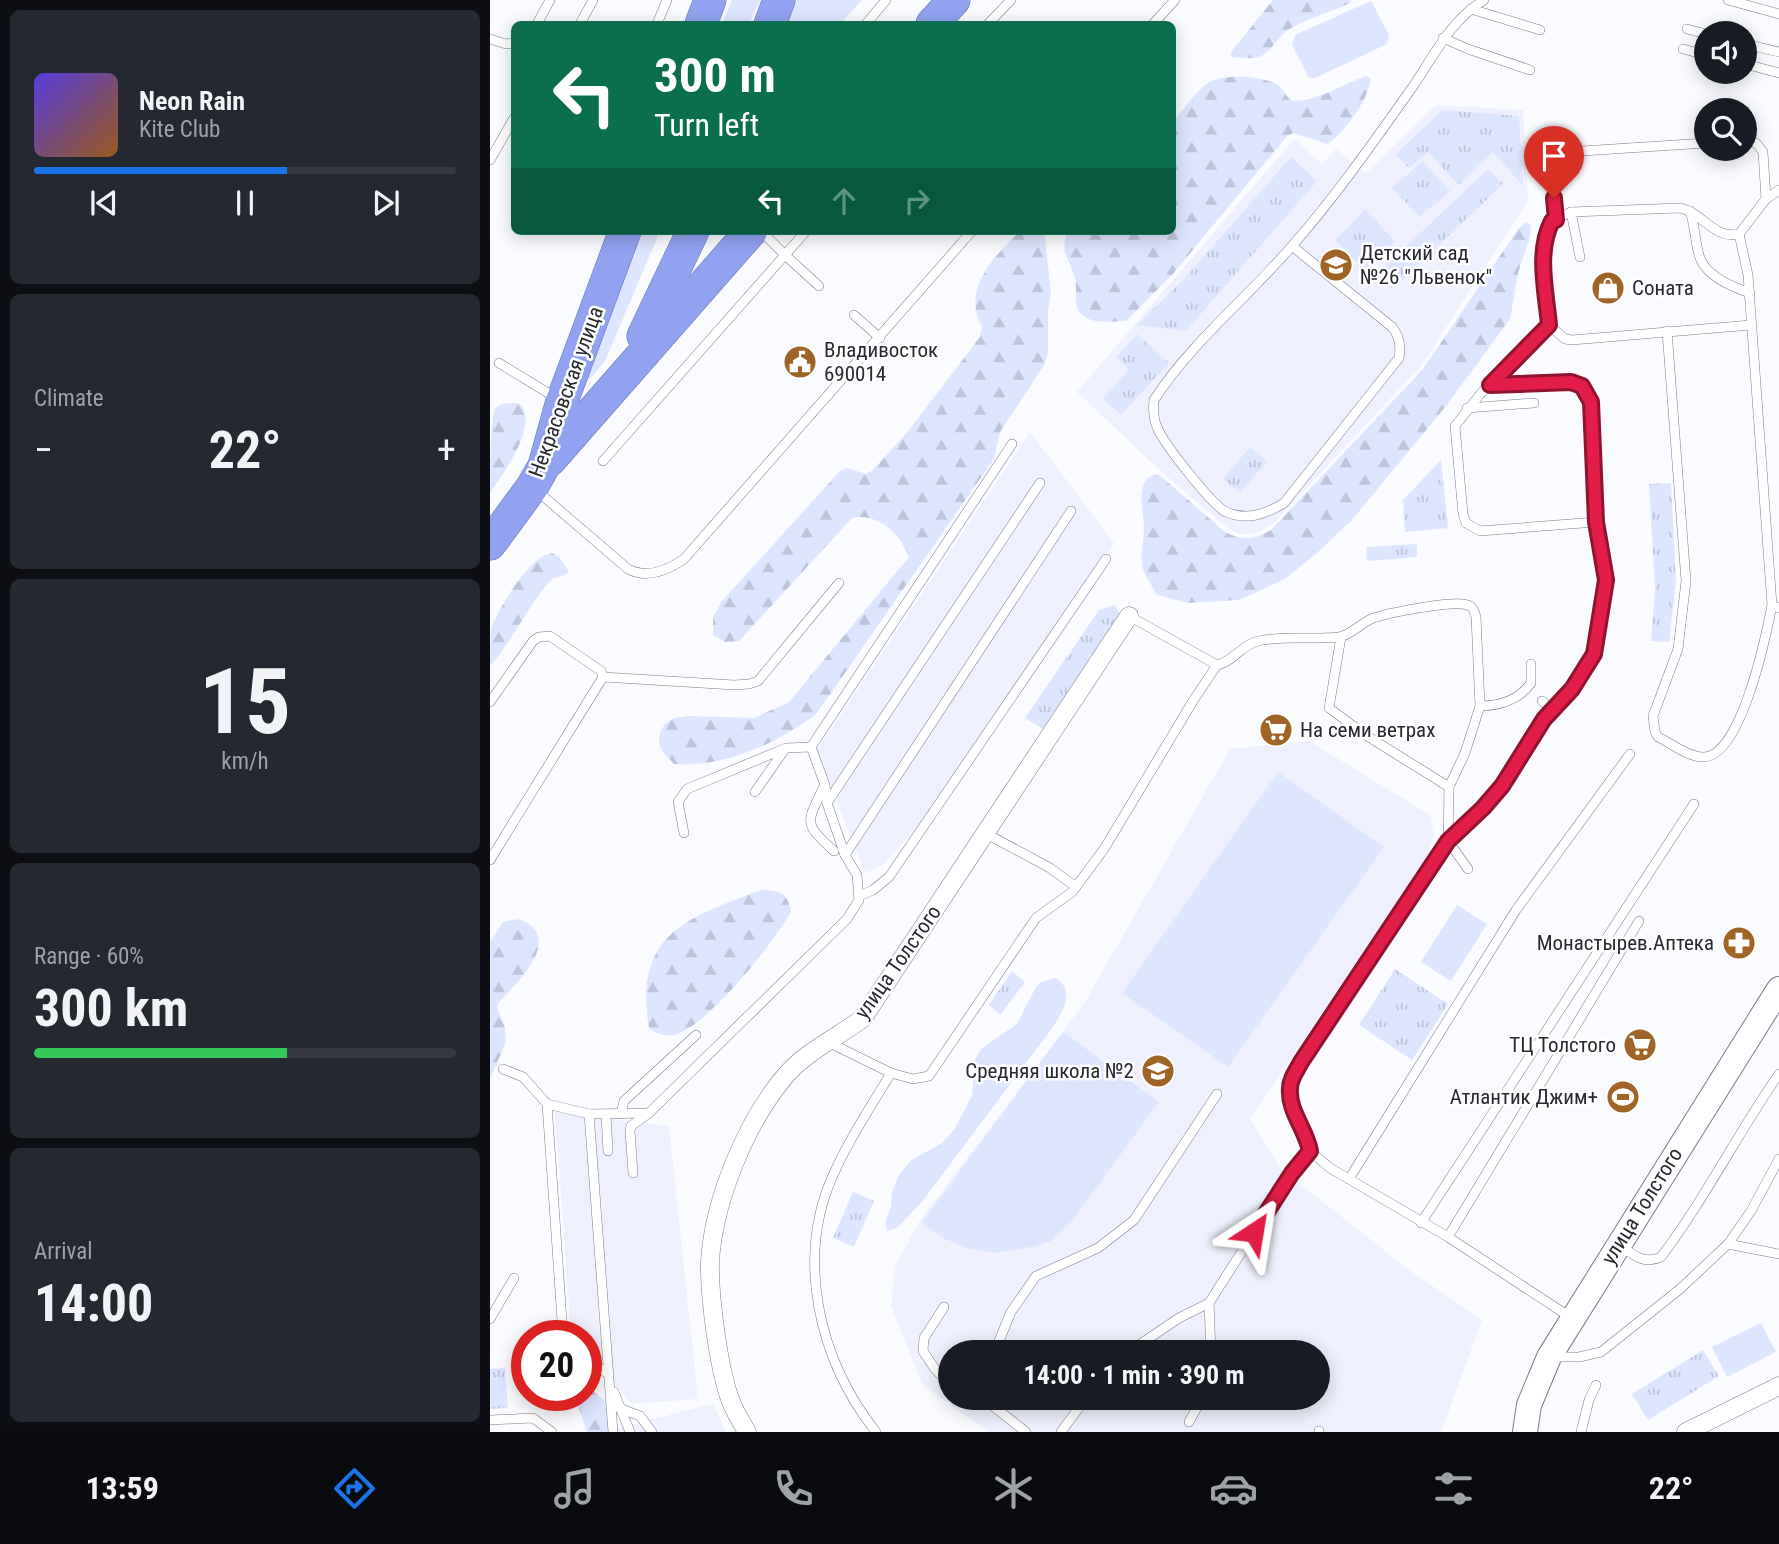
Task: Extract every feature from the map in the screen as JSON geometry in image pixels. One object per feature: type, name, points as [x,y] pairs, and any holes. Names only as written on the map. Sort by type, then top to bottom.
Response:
[{"type":"highway","points":[[702,21],[710,0]]},
{"type":"highway","points":[[771,21],[779,0]]},
{"type":"highway","points":[[935,21],[954,0]]},
{"type":"highway","name":"Некрасовская улица","points":[[490,544],[538,476],[562,401],[624,235]]},
{"type":"highway","points":[[612,389],[654,317],[691,235]]},
{"type":"highway","points":[[538,476],[747,235]]},
{"type":"main road","name":"улица Толстого","points":[[1525,1432],[1529,1405],[1549,1357],[1779,989]]},
{"type":"street","name":"улица Толстого","points":[[747,1432],[731,1404],[723,1372],[714,1314],[710,1262],[719,1209],[743,1142],[786,1074],[863,1018],[1129,616]]},
{"type":"street","points":[[1686,1432],[1779,1386]]},
{"type":"lane","points":[[539,21],[550,0]]},
{"type":"lane","points":[[582,21],[593,0]]},
{"type":"lane","points":[[658,21],[667,0]]},
{"type":"lane","points":[[869,21],[887,0]]},
{"type":"lane","points":[[991,21],[1012,0]]},
{"type":"lane","points":[[1156,21],[1175,0]]},
{"type":"lane","points":[[1292,246],[1398,333],[1399,358],[1284,503],[1260,514],[1238,515],[1216,506],[1163,439],[1152,411],[1154,400],[1206,338],[1292,246],[1408,93],[1443,38],[1471,9],[1484,0]]},
{"type":"lane","points":[[1728,0],[1779,14]]},
{"type":"lane","points":[[1471,9],[1540,30]]},
{"type":"lane","points":[[1687,29],[1694,31]]},
{"type":"lane","points":[[1443,38],[1530,70]]},
{"type":"lane","points":[[490,39],[511,43]]},
{"type":"lane","points":[[1757,47],[1779,52]]},
{"type":"lane","points":[[1683,49],[1694,52]]},
{"type":"lane","points":[[1757,67],[1779,73]]},
{"type":"lane","points":[[490,160],[511,123]]},
{"type":"lane","points":[[1556,220],[1553,149],[1694,143]]},
{"type":"lane","points":[[1757,143],[1763,152],[1766,199]]},
{"type":"lane","points":[[1751,325],[1565,339],[1549,325],[1543,270],[1544,242],[1552,221],[1571,212],[1663,208],[1690,210],[1716,230],[1728,235],[1738,234],[1766,199],[1779,190]]},
{"type":"lane","points":[[1690,210],[1697,234],[1699,255],[1704,266],[1730,286],[1749,293]]},
{"type":"lane","points":[[1571,212],[1580,257]]},
{"type":"lane","points":[[1667,331],[1686,581],[1678,649],[1653,716],[1658,737],[1694,756],[1705,758],[1717,752],[1727,742],[1756,672],[1775,607],[1746,260],[1738,234]]},
{"type":"lane","points":[[765,235],[819,286]]},
{"type":"lane","points":[[603,461],[802,235]]},
{"type":"lane","points":[[538,476],[628,569],[638,573],[668,570],[684,559],[969,235]]},
{"type":"lane","points":[[855,315],[880,338]]},
{"type":"lane","points":[[1549,325],[1467,408],[1455,426],[1466,523],[1480,531],[1596,522]]},
{"type":"lane","points":[[499,363],[562,401]]},
{"type":"lane","points":[[1490,385],[1571,382],[1582,386],[1591,402],[1596,522],[1606,580],[1594,654],[1572,689],[1544,719],[1502,786],[1448,841],[1301,1062],[1289,1086],[1292,1107],[1310,1151],[1330,1168],[1448,1237],[1572,1318]]},
{"type":"lane","points":[[1467,408],[1534,403]]},
{"type":"lane","points":[[810,747],[1012,444]]},
{"type":"lane","points":[[827,803],[1040,483]]},
{"type":"lane","points":[[845,855],[1071,510]]},
{"type":"lane","points":[[859,896],[873,890],[889,877],[1106,559]]},
{"type":"lane","points":[[604,677],[734,685],[758,681],[839,583]]},
{"type":"lane","points":[[1129,616],[1217,665],[1226,663],[1241,648],[1256,641],[1341,637],[1375,618],[1456,604],[1473,608],[1476,617],[1480,706],[1465,753],[1449,787],[1448,841],[1468,869]]},
{"type":"lane","points":[[490,702],[533,641],[544,636],[550,636],[601,671],[604,677]]},
{"type":"lane","points":[[1341,637],[1329,708],[1449,787]]},
{"type":"lane","points":[[1480,706],[1495,706],[1522,692],[1531,683],[1531,664]]},
{"type":"lane","points":[[828,1042],[891,1073],[913,1079],[929,1076],[1036,918],[1065,899],[1104,849],[1192,701],[1217,665]]},
{"type":"lane","points":[[490,860],[604,677]]},
{"type":"lane","points":[[1542,701],[1553,710]]},
{"type":"lane","points":[[684,833],[678,802],[687,789],[786,748],[810,747]]},
{"type":"lane","points":[[633,1173],[631,1126],[649,1113],[848,919],[857,906],[859,896],[856,874],[845,855],[827,803],[825,785],[810,747]]},
{"type":"lane","points":[[755,792],[786,748]]},
{"type":"lane","points":[[1349,1179],[1516,910],[1630,754]]},
{"type":"lane","points":[[825,785],[810,817],[810,823],[813,832],[834,851]]},
{"type":"lane","points":[[1421,1223],[1694,804]]},
{"type":"lane","points":[[985,833],[1049,868],[1076,887]]},
{"type":"lane","points":[[1448,1237],[1639,921]]},
{"type":"lane","points":[[621,1114],[624,1101],[696,1035]]},
{"type":"lane","points":[[503,1069],[523,1077],[547,1104],[589,1114],[649,1113]]},
{"type":"lane","points":[[876,1432],[842,1382],[826,1343],[818,1303],[816,1245],[821,1209],[834,1172],[891,1073]]},
{"type":"lane","points":[[1618,1244],[1642,1261],[1661,1257],[1691,1217],[1747,1120],[1779,1074]]},
{"type":"lane","points":[[1000,1340],[1011,1312],[1036,1276],[1098,1248],[1134,1220],[1217,1094]]},
{"type":"lane","points":[[547,1104],[562,1320]]},
{"type":"lane","points":[[589,1114],[613,1432]]},
{"type":"lane","points":[[606,1115],[608,1151]]},
{"type":"lane","points":[[1146,1340],[1179,1318],[1209,1303],[1292,1173],[1310,1151]]},
{"type":"lane","points":[[1549,1357],[1579,1357],[1601,1352],[1679,1289],[1728,1244],[1751,1211],[1779,1159]]},
{"type":"lane","points":[[1728,1244],[1779,1254]]},
{"type":"lane","points":[[490,1319],[514,1278]]},
{"type":"lane","points":[[1209,1303],[1210,1340]]},
{"type":"lane","points":[[938,1372],[923,1351],[924,1338],[944,1307]]},
{"type":"lane","points":[[602,1370],[608,1373],[630,1432]]},
{"type":"lane","points":[[1581,1432],[1589,1399],[1597,1385]]},
{"type":"lane","points":[[619,1408],[640,1416],[652,1432]]},
{"type":"lane","points":[[999,1410],[1027,1432]]},
{"type":"lane","points":[[1061,1432],[1077,1410]]},
{"type":"lane","points":[[1189,1422],[1196,1410]]},
{"type":"lane","points":[[490,1420],[533,1418],[552,1432]]},
{"type":"shaded area","name":"Детский сад №26 \"Львенок\"","points":[[1436,105],[1523,110],[1528,201],[1421,366],[1274,523],[1258,532],[1240,535],[1225,526],[1165,475],[1077,392],[1294,139],[1322,164],[1336,149],[1366,174]]},
{"type":"shaded area","points":[[1030,432],[1114,543],[942,799],[882,866],[865,873],[817,750]]},
{"type":"shaded area","name":"Средняя школа №2","points":[[1309,741],[1430,815],[1434,836],[1426,860],[1250,1119],[1280,1168],[1409,1270],[1482,1320],[1441,1432],[988,1432],[958,1410],[1330,1410],[1330,1340],[938,1340],[938,1396],[922,1384],[891,1306],[895,1267],[919,1222],[1085,1002],[1230,749]]},
{"type":"shaded area","points":[[555,1112],[669,1126],[698,1399],[632,1404],[602,1370],[602,1320],[570,1320]]},
{"type":"shaded area","points":[[713,1404],[726,1432],[615,1432],[614,1429]]},
{"type":"green space","points":[[732,0],[760,0],[750,21],[723,21]]},
{"type":"green space","points":[[791,0],[862,0],[843,21],[784,21]]},
{"type":"green space","points":[[1273,0],[1351,0],[1350,3],[1288,30],[1259,57],[1231,57],[1231,52]]},
{"type":"green space","points":[[1371,1],[1389,35],[1387,44],[1315,78],[1309,78],[1292,45],[1295,35]]},
{"type":"green space","points":[[1366,76],[1371,79],[1355,115],[1328,144],[1293,133],[1287,136],[1172,275],[1126,321],[1098,321],[1079,312],[1075,278],[1065,250],[1067,235],[1176,235],[1176,118],[1205,85],[1220,79],[1241,77],[1262,79],[1278,85],[1292,101],[1321,95]]},
{"type":"green space","points":[[1442,110],[1519,116],[1523,186],[1493,152],[1458,185],[1428,152],[1409,168],[1395,155]]},
{"type":"green space","points":[[1291,157],[1317,181],[1186,331],[1137,325],[1184,279]]},
{"type":"green space","points":[[1423,161],[1450,191],[1419,217],[1392,188]]},
{"type":"green space","points":[[1488,169],[1503,184],[1392,290],[1377,274]]},
{"type":"green space","points":[[1365,210],[1395,241],[1365,270],[1335,240]]},
{"type":"green space","points":[[1527,222],[1531,226],[1530,236],[1518,273],[1510,319],[1446,406],[1352,520],[1285,579],[1239,600],[1188,603],[1157,595],[1142,566],[1144,527],[1141,497],[1149,477],[1156,474],[1163,478],[1231,535],[1248,538],[1272,529],[1423,369],[1519,228]]},
{"type":"green space","points":[[639,235],[658,235],[605,361],[584,383]]},
{"type":"green space","points":[[1016,235],[1044,235],[1051,291],[1048,352],[1044,365],[1000,432],[994,459],[817,713],[786,734],[731,758],[674,764],[662,751],[659,743],[660,732],[665,724],[674,718],[689,716],[754,718],[789,702],[909,557],[900,540],[887,527],[870,518],[852,518],[739,641],[725,642],[713,635],[713,617],[722,601],[840,471],[847,468],[866,474],[873,470],[909,430],[980,337],[982,327],[975,299],[978,286],[983,274]]},
{"type":"green space","points":[[1137,334],[1169,363],[1121,415],[1103,399],[1129,369],[1116,357]]},
{"type":"green space","points":[[502,404],[521,405],[525,414],[522,438],[510,463],[490,493],[491,437],[495,409]]},
{"type":"green space","points":[[1250,447],[1267,461],[1240,493],[1223,479]]},
{"type":"green space","points":[[1441,460],[1448,528],[1405,532],[1403,500]]},
{"type":"green space","points":[[1671,483],[1676,581],[1669,642],[1651,641],[1655,588],[1649,484]]},
{"type":"green space","points":[[1417,544],[1417,557],[1367,561],[1366,547]]},
{"type":"green space","points":[[552,553],[559,557],[569,572],[550,581],[490,666],[491,628],[501,608],[534,563]]},
{"type":"green space","points":[[1115,605],[1120,614],[1043,729],[1025,718],[1099,610]]},
{"type":"green space","points":[[1278,772],[1384,847],[1228,1067],[1122,993]]},
{"type":"green space","points":[[761,890],[785,896],[791,912],[755,962],[721,1001],[688,1029],[667,1035],[649,1028],[646,996],[649,971],[658,950],[671,934],[689,921]]},
{"type":"green space","points":[[1457,905],[1487,924],[1451,981],[1421,962]]},
{"type":"green space","points":[[518,919],[532,926],[538,936],[538,947],[526,971],[499,1002],[497,1008],[505,1027],[506,1042],[490,1079],[490,942],[503,922]]},
{"type":"green space","points":[[1395,969],[1448,1004],[1412,1060],[1359,1025]]},
{"type":"green space","points":[[1012,971],[1025,982],[1000,1015],[989,1005]]},
{"type":"green space","points":[[1055,978],[1062,983],[1066,996],[1054,1025],[921,1203],[897,1228],[887,1231],[885,1223],[899,1175],[910,1161],[942,1143],[954,1130],[972,1096],[975,1059],[982,1048],[1017,1024],[1036,987],[1041,982]]},
{"type":"green space","points":[[1063,1032],[1159,1102],[1071,1222],[1051,1241],[995,1253],[967,1248],[943,1238],[922,1222]]},
{"type":"green space","points":[[853,1192],[874,1201],[854,1247],[833,1238]]},
{"type":"green space","points":[[1761,1323],[1776,1352],[1727,1377],[1712,1347]]},
{"type":"green space","points":[[1703,1350],[1719,1376],[1648,1420],[1632,1394]]},
{"type":"green space","points":[[505,1368],[508,1408],[490,1409],[490,1369]]},
{"type":"green space","points":[[602,1399],[606,1402],[609,1432],[587,1432],[580,1411],[602,1411]]},
{"type":"place","name":"Детский сад №26 \"Львенок\"","points":[[1336,265]]},
{"type":"place","name":"Соната","points":[[1608,288]]},
{"type":"place","name":"Владивосток 690014","points":[[800,362]]},
{"type":"place","name":"На семи ветрах","points":[[1276,730]]},
{"type":"place","name":"Монастырев.Аптека","points":[[1739,943]]},
{"type":"place","name":"ТЦ Толстого","points":[[1640,1045]]},
{"type":"place","name":"Средняя школа №2","points":[[1158,1071]]},
{"type":"place","name":"Атлантик Джим+","points":[[1623,1097]]},
{"type":"route","points":[[1254,1232],[1292,1173],[1310,1151],[1292,1107],[1289,1086],[1301,1062],[1448,841],[1502,786],[1544,719],[1572,689],[1594,654],[1606,580],[1596,522],[1591,402],[1582,386],[1571,382],[1490,385],[1549,325],[1543,270],[1544,242],[1546,232],[1552,221],[1556,220],[1554,198]]}]
